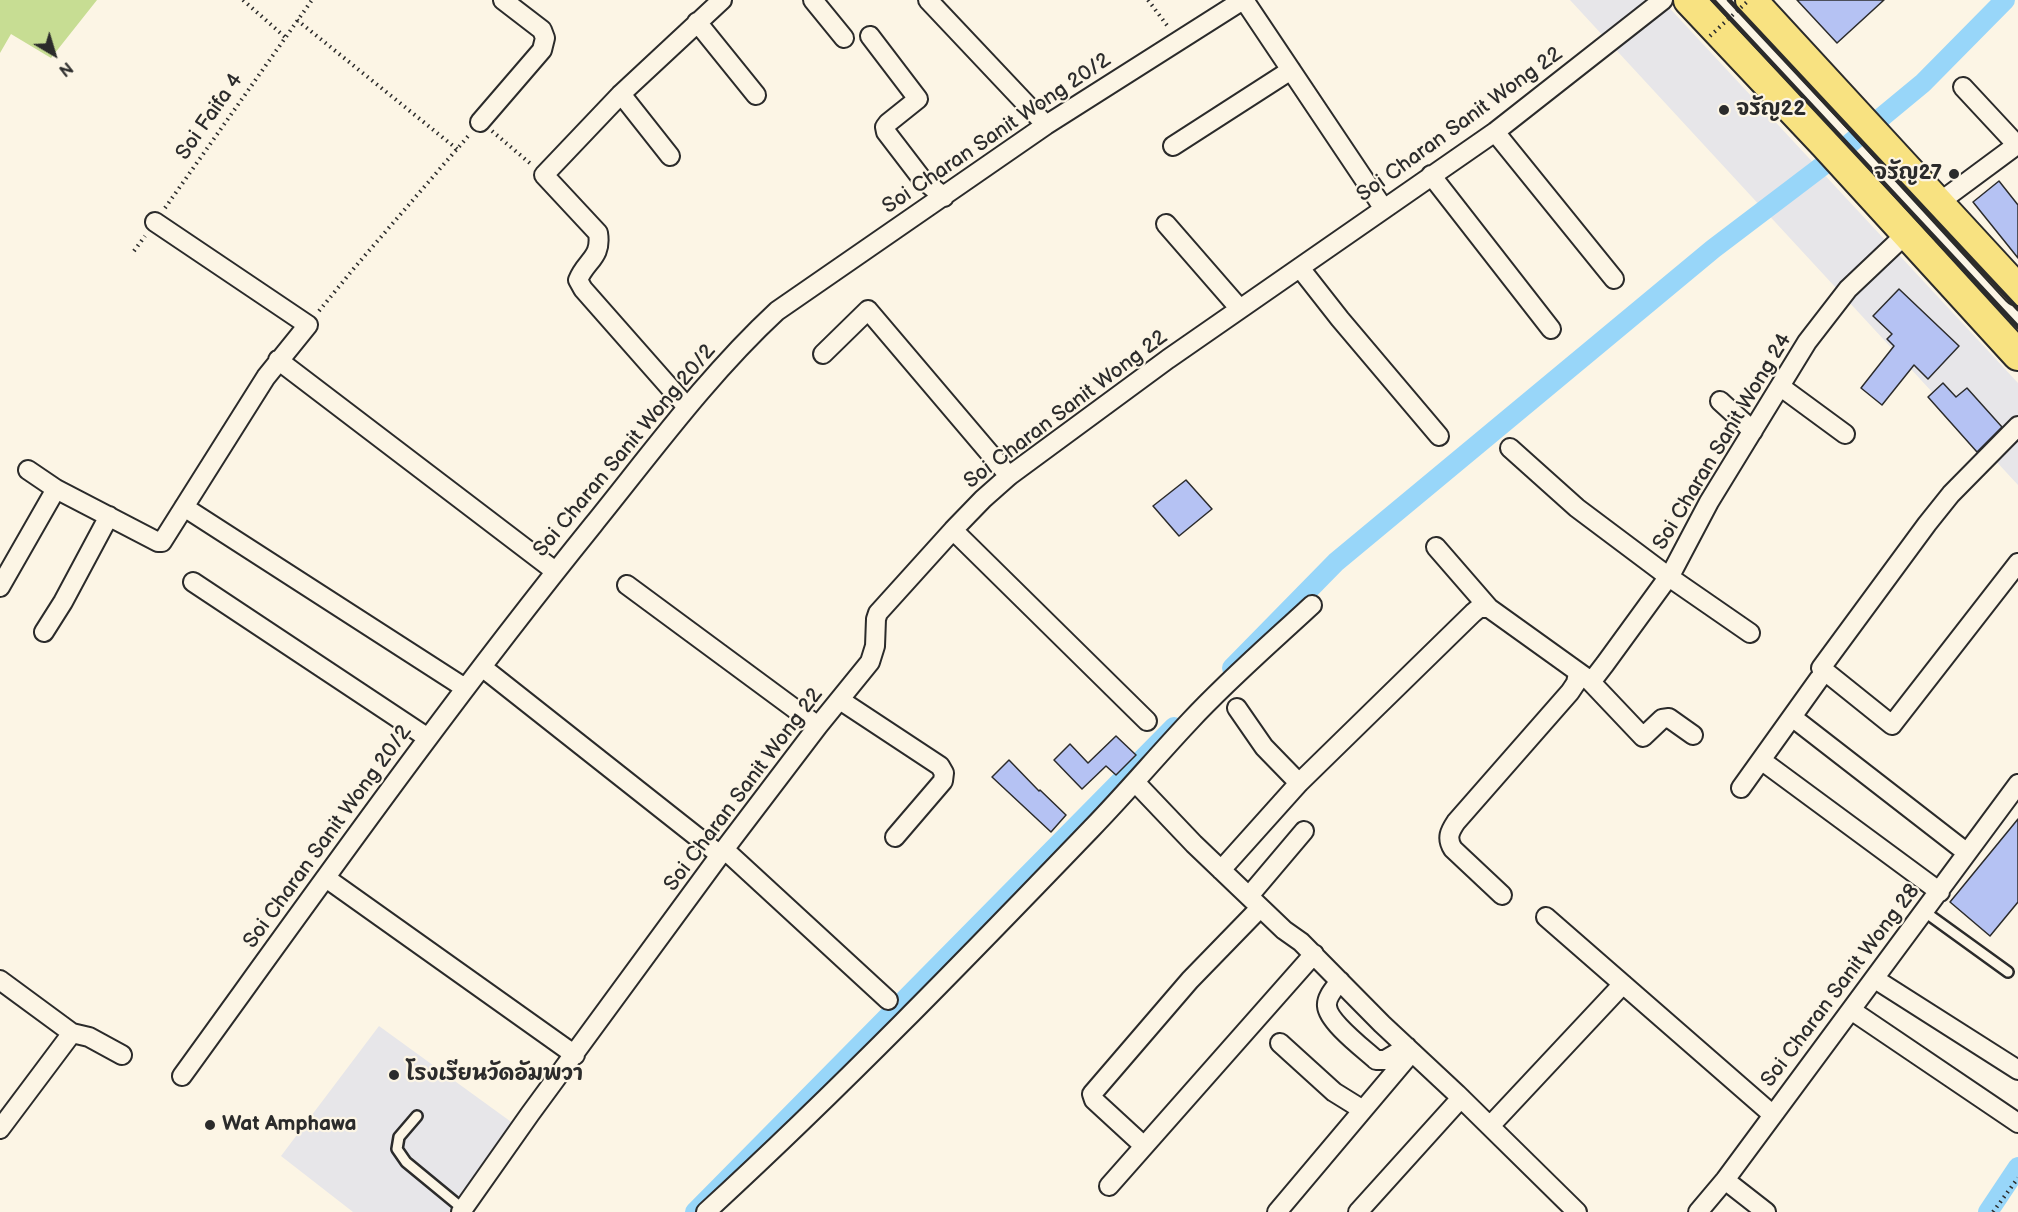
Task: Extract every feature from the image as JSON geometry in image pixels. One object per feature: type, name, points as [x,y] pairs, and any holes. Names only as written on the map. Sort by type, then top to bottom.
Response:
[{"type":"main road","points":[[1689,0],[1825,144],[2018,355]]},
{"type":"main road","points":[[1750,0],[2018,290]]},
{"type":"street","points":[[480,122],[542,50],[545,38],[542,30],[503,0]]},
{"type":"street","points":[[687,407],[583,289],[578,280],[581,272],[596,255],[600,244],[598,233],[544,175],[621,94],[722,0]]},
{"type":"street","points":[[813,0],[844,38]]},
{"type":"street","points":[[928,0],[1046,125]]},
{"type":"street","points":[[1244,0],[1384,209]]},
{"type":"street","name":"Soi Charan Sanit Wong 20/2","points":[[182,1076],[428,738],[555,571],[687,407],[755,332],[777,311],[1046,125],[1244,0]]},
{"type":"street","name":"Soi Charan Sanit Wong 22","points":[[462,1210],[723,853],[818,726],[870,662],[875,646],[878,613],[983,499],[1009,476],[1093,412],[1496,132],[1663,0]]},
{"type":"street","points":[[697,22],[756,95]]},
{"type":"street","points":[[870,36],[918,99],[888,123],[885,127],[886,132],[922,179],[944,197]]},
{"type":"street","points":[[1173,146],[1291,70]]},
{"type":"street","points":[[1937,204],[2017,144],[1963,87]]},
{"type":"street","points":[[621,94],[670,156]]},
{"type":"street","points":[[1496,132],[1614,279]]},
{"type":"street","points":[[1431,175],[1551,329]]},
{"type":"street","points":[[28,470],[56,489],[162,542],[278,360],[308,325],[155,222]]},
{"type":"street","points":[[1166,224],[1240,309]]},
{"type":"street","name":"Soi Charan Sanit Wong 24","points":[[1502,895],[1453,849],[1449,842],[1449,835],[1456,822],[1576,683],[1583,676],[1595,677],[1605,664],[1669,577],[1710,502],[1808,342],[1848,289],[1906,234]]},
{"type":"street","points":[[1300,268],[1439,436]]},
{"type":"street","points":[[824,354],[868,310],[1009,476]]},
{"type":"street","points":[[278,360],[555,571]]},
{"type":"street","points":[[1781,387],[1845,434]]},
{"type":"street","points":[[1720,402],[1753,431]]},
{"type":"street","points":[[2018,426],[1952,494],[1927,524],[1821,668],[1892,725],[2018,563]]},
{"type":"street","points":[[1510,448],[1578,508],[1669,577],[1750,633]]},
{"type":"street","points":[[0,587],[56,489]]},
{"type":"street","points":[[184,507],[465,688]]},
{"type":"street","points":[[44,632],[63,602],[109,516]]},
{"type":"street","points":[[953,530],[1147,721]]},
{"type":"street","points":[[1436,547],[1489,608],[1583,676],[1643,737],[1662,719],[1669,718],[1694,735]]},
{"type":"street","points":[[193,582],[428,738]]},
{"type":"street","points":[[627,585],[818,726]]},
{"type":"street","points":[[706,1212],[908,1019],[1135,782],[1190,720],[1312,605]]},
{"type":"street","points":[[1221,870],[1299,783],[1473,613],[1479,608],[1489,608]]},
{"type":"street","points":[[482,667],[723,853],[888,1000]]},
{"type":"street","points":[[1741,788],[1819,680]]},
{"type":"street","points":[[840,700],[940,766],[944,773],[943,781],[895,837]]},
{"type":"street","points":[[1237,708],[1264,747],[1299,783]]},
{"type":"street","points":[[1792,717],[1966,852]]},
{"type":"street","points":[[1761,760],[1940,892]]},
{"type":"street","points":[[1135,782],[1221,870],[1314,954],[1577,1212]]},
{"type":"street","name":"Soi Charan Sanit Wong 28","points":[[1698,1212],[1725,1180],[2018,784]]},
{"type":"street","points":[[1144,1146],[1094,1100],[1092,1094],[1255,902],[1304,831]]},
{"type":"street","points":[[326,878],[576,1055]]},
{"type":"street","points":[[1546,917],[1773,1115]]},
{"type":"street","points":[[1109,1186],[1314,954]]},
{"type":"street","points":[[1875,979],[2018,1070]]},
{"type":"street","points":[[0,980],[72,1033],[89,1037],[122,1055]]},
{"type":"street","points":[[1340,981],[1328,998],[1327,1006],[1328,1012],[1340,1026],[1376,1060],[1410,1050]]},
{"type":"street","points":[[1490,1126],[1623,984]]},
{"type":"street","points":[[1851,1010],[2018,1123]]},
{"type":"street","points":[[0,1129],[72,1033]]},
{"type":"street","points":[[1280,1043],[1334,1092],[1363,1110]]},
{"type":"street","points":[[1277,1212],[1410,1050]]},
{"type":"street","points":[[1358,1212],[1461,1098]]},
{"type":"street","points":[[1725,1180],[1766,1212]]},
{"type":"lane","points":[[1925,912],[2008,972]]},
{"type":"lane","points":[[417,1116],[399,1137],[397,1149],[406,1162],[462,1210]]},
{"type":"path","points":[[243,0],[285,37]]},
{"type":"path","name":"Soi Faifa 4","points":[[134,251],[312,0]]},
{"type":"path","points":[[1148,0],[1179,41]]},
{"type":"path","points":[[1710,36],[1750,0]]},
{"type":"path","points":[[297,20],[457,149]]},
{"type":"path","points":[[308,325],[480,122],[544,175]]},
{"type":"path","points":[[1993,1212],[2018,1178]]},
{"type":"shaded area","points":[[1570,0],[1662,0],[2018,383],[2018,485]]},
{"type":"shaded area","name":"โรงเรียนวัดอัมพวา","points":[[379,1026],[514,1124],[465,1189],[452,1212],[353,1212],[281,1156]]},
{"type":"green space","points":[[0,0],[97,0],[51,58],[11,34],[0,53]]},
{"type":"building","points":[[1797,0],[1884,0],[1837,43]]},
{"type":"building","points":[[1999,181],[2018,205],[2018,258],[1973,202]]},
{"type":"building","points":[[1899,289],[1959,346],[1928,379],[1914,365],[1882,405],[1861,388],[1894,346],[1887,339],[1892,334],[1873,316]]},
{"type":"building","points":[[1943,383],[1956,397],[1967,388],[2002,427],[1977,452],[1928,397]]},
{"type":"building","points":[[1186,480],[1212,509],[1179,536],[1153,506]]},
{"type":"building","points":[[1116,736],[1136,755],[1116,775],[1106,766],[1082,789],[1054,760],[1070,744],[1088,763]]},
{"type":"building","points":[[1009,760],[1066,815],[1051,832],[992,777]]},
{"type":"building","points":[[2018,819],[2018,902],[1990,936],[1950,902]]},
{"type":"waterway","points":[[1232,668],[1336,562],[1713,249],[1825,164],[1923,83],[2005,0]]},
{"type":"waterway","points":[[695,1212],[1174,727]]},
{"type":"waterway","points":[[1988,1212],[2018,1167]]},
{"type":"railway","points":[[1713,0],[2018,327]]},
{"type":"railway","points":[[1729,0],[2018,309]]},
{"type":"place","name":"จรัญ22","points":[[1724,110]]},
{"type":"place","name":"จรัญ27","points":[[1954,174]]},
{"type":"place","name":"โรงเรียนวัดอัมพวา","points":[[394,1075]]},
{"type":"place","name":"Wat Amphawa","points":[[210,1125]]}]
